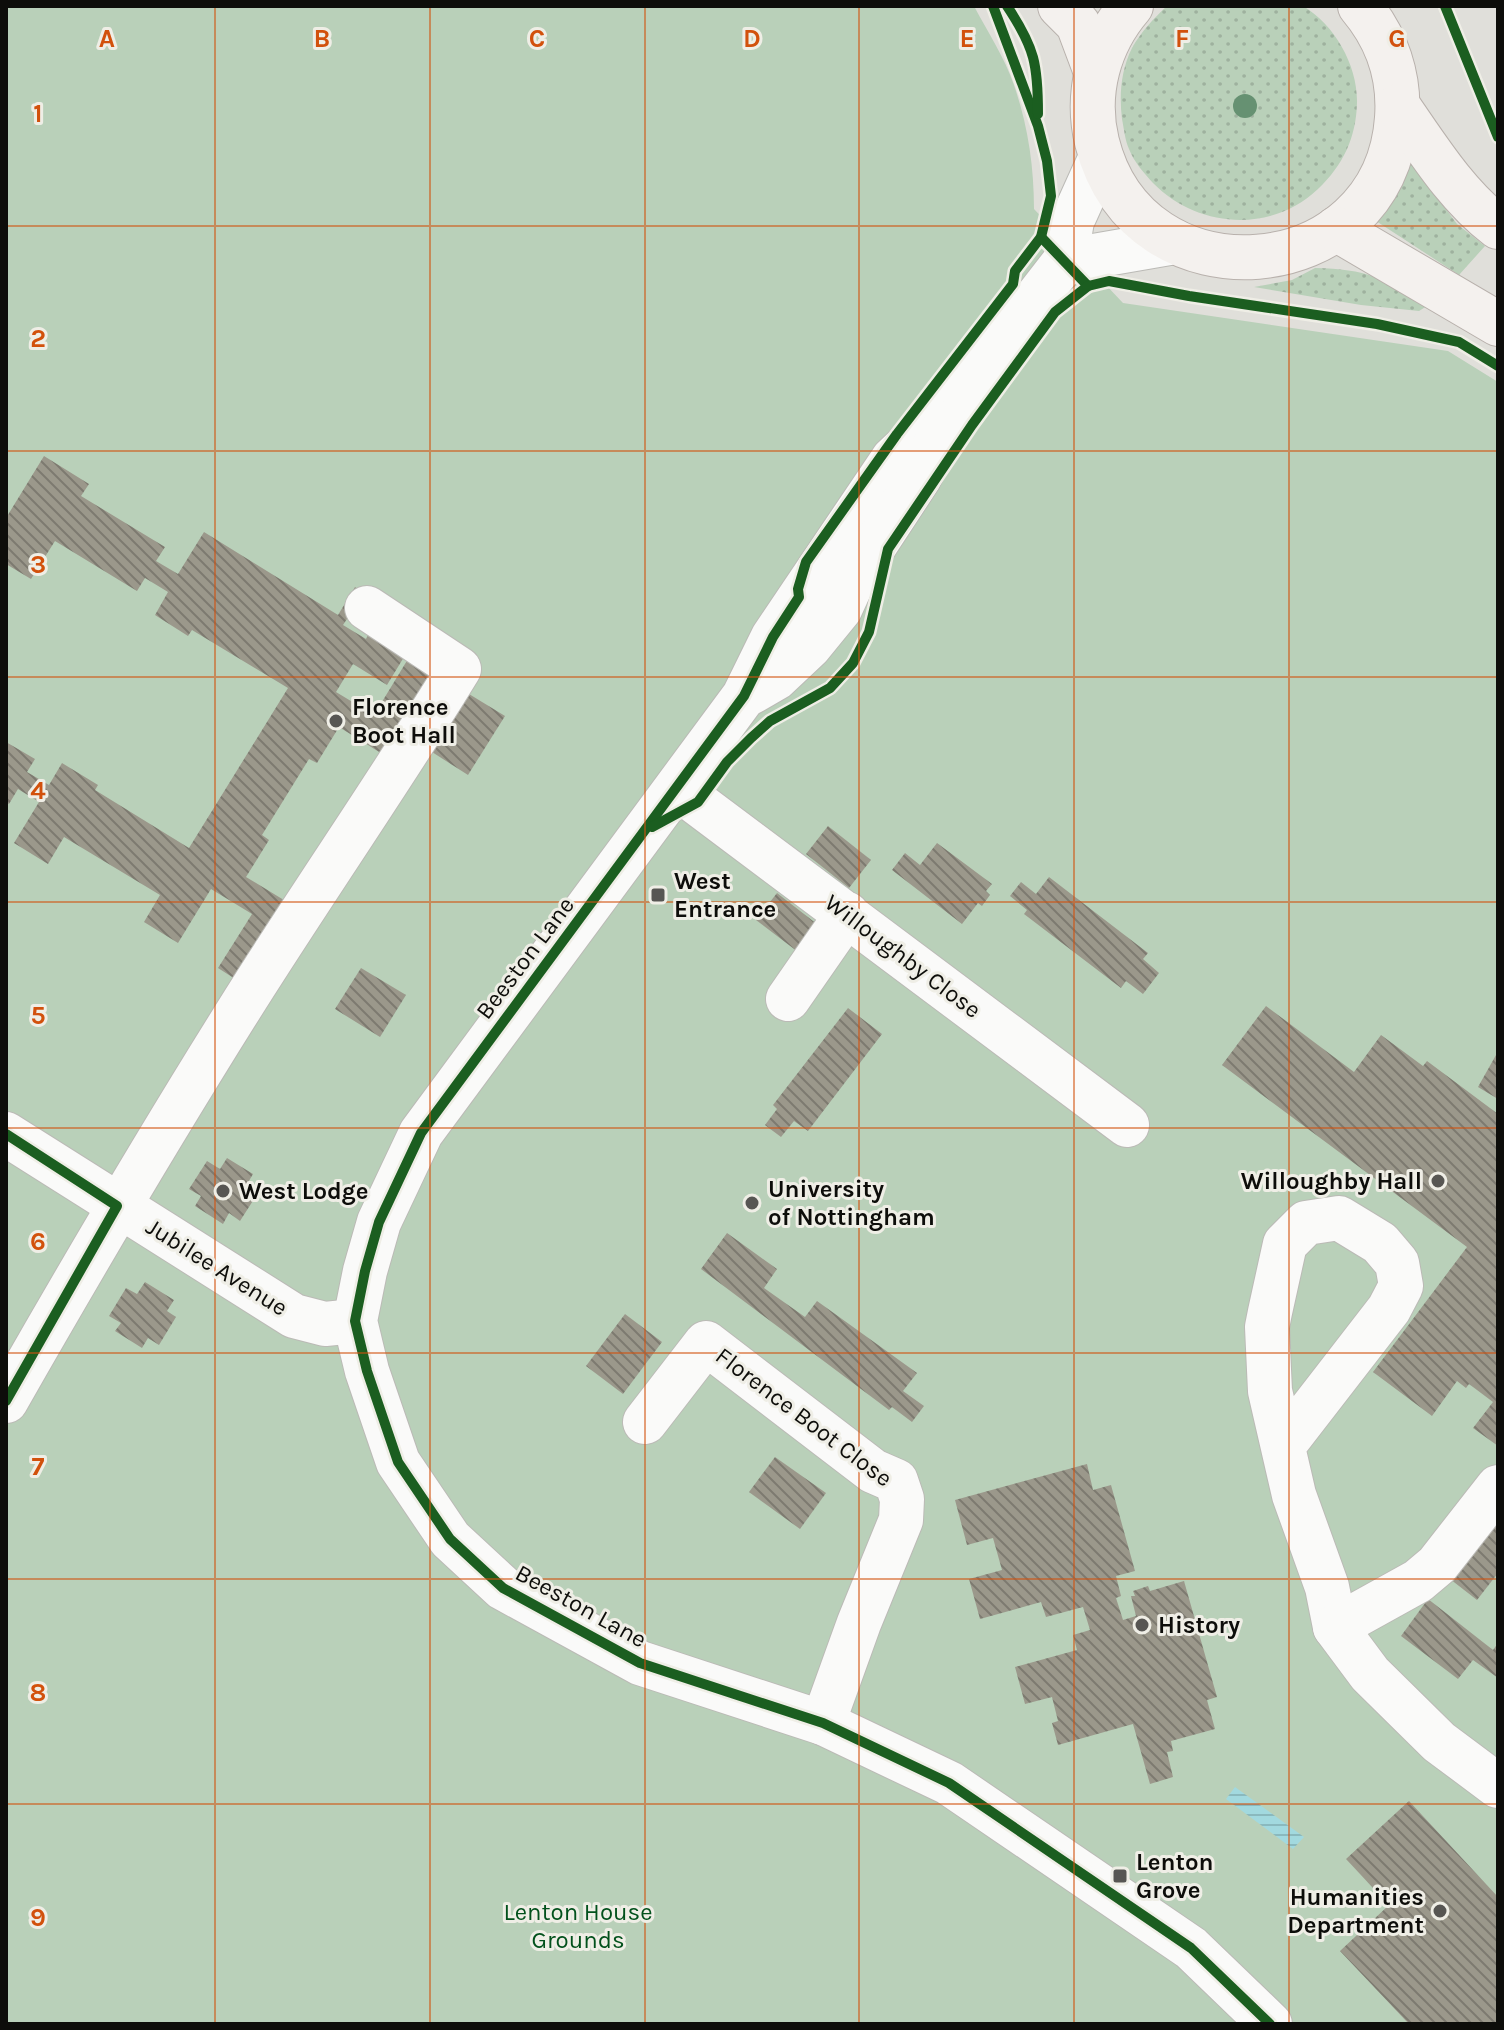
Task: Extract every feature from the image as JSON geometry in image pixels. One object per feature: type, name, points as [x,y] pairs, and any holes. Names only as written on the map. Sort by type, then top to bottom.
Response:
[{"type":"main road","points":[[1060,6],[1078,24],[1096,72]]},
{"type":"main road","points":[[1131,6],[1106,43],[1096,72],[1092,100],[1094,129],[1101,157],[1125,201],[1156,231],[1197,251],[1221,257],[1270,257],[1293,251],[1336,229],[1362,204],[1382,174],[1396,129],[1398,106],[1396,80],[1389,55],[1372,14]]},
{"type":"main road","points":[[1398,106],[1447,175],[1477,211],[1498,227]]},
{"type":"main road","points":[[1336,229],[1498,324]]},
{"type":"street","points":[[1101,157],[1072,221],[1065,261],[1175,242]]},
{"type":"street","name":"Beeston Lane","points":[[760,687],[773,637],[893,459],[960,396],[1065,261]]},
{"type":"street","name":"Beeston Lane","points":[[960,396],[919,478],[856,574],[840,609],[809,647],[760,687],[677,788],[421,1133],[379,1222],[355,1321],[367,1371],[398,1462],[450,1539],[503,1588],[640,1663],[823,1723],[949,1783],[1191,1948],[1270,2024]]},
{"type":"street","points":[[6,1401],[117,1206],[247,997],[396,772],[459,669],[367,608]]},
{"type":"street","name":"Willoughby Close","points":[[677,788],[1127,1125]]},
{"type":"street","points":[[788,999],[847,914]]},
{"type":"street","name":"Jubilee Avenue","points":[[6,1134],[294,1316],[325,1324],[355,1321]]},
{"type":"street","points":[[1283,1446],[1389,1309],[1401,1286],[1397,1263],[1380,1243],[1339,1218],[1306,1223],[1285,1244],[1267,1327],[1270,1391],[1294,1495],[1327,1587],[1335,1627],[1370,1674],[1429,1733],[1498,1786]]},
{"type":"street","name":"Florence Boot Close","points":[[645,1422],[706,1343],[873,1471],[896,1481],[902,1499],[901,1520],[823,1723]]},
{"type":"street","points":[[1335,1627],[1382,1603],[1428,1573],[1498,1487]]},
{"type":"green space","name":"University of Nottingham","points":[[6,6],[974,6],[1006,65],[1019,100],[1029,146],[1034,209],[1123,303],[1448,351],[1498,382],[1498,2024],[6,2024]]},
{"type":"green space","points":[[1167,6],[1303,6],[1334,35],[1353,75],[1357,103],[1354,128],[1334,170],[1318,189],[1299,204],[1257,219],[1212,217],[1171,198],[1136,163],[1128,146],[1122,119],[1123,74],[1136,42]]},
{"type":"green space","points":[[1411,162],[1457,224],[1485,246],[1459,275],[1376,221]]},
{"type":"green space","points":[[1315,268],[1348,270],[1374,277],[1427,306],[1419,311],[1361,305],[1254,287],[1292,280]]},
{"type":"water","points":[[1235,1787],[1304,1837],[1293,1849],[1226,1799]]},
{"type":"building","name":"Florence Boot Hall","points":[[44,456],[89,484],[81,496],[165,547],[156,561],[178,574],[204,532],[338,615],[355,587],[364,593],[343,625],[366,639],[368,635],[404,657],[387,685],[353,664],[336,692],[374,715],[408,659],[433,674],[384,755],[339,727],[317,763],[309,759],[262,835],[269,840],[246,877],[292,905],[243,984],[218,968],[252,914],[211,889],[178,943],[144,922],[160,895],[64,837],[48,864],[14,843],[39,802],[18,789],[9,804],[6,802],[6,742],[35,759],[27,772],[49,785],[62,763],[98,785],[95,790],[189,848],[288,688],[192,630],[188,636],[155,615],[168,592],[145,578],[137,591],[55,541],[31,579],[6,564],[6,518]]},
{"type":"building","points":[[469,694],[505,716],[468,775],[432,752]]},
{"type":"building","points":[[828,826],[871,860],[849,888],[806,854]]},
{"type":"building","points":[[937,843],[992,884],[986,891],[990,895],[982,906],[978,903],[962,924],[892,870],[905,853],[920,865]]},
{"type":"building","points":[[1049,877],[1148,953],[1143,959],[1159,973],[1143,994],[1126,981],[1121,988],[1024,914],[1027,910],[1010,896],[1021,882],[1036,894]]},
{"type":"building","points":[[777,893],[822,928],[802,955],[756,920]]},
{"type":"building","points":[[361,968],[406,995],[380,1037],[335,1009]]},
{"type":"building","name":"Willoughby Hall","points":[[1266,1006],[1354,1072],[1381,1035],[1423,1066],[1427,1061],[1498,1114],[1498,1446],[1473,1428],[1493,1402],[1469,1384],[1466,1388],[1457,1381],[1432,1416],[1373,1372],[1467,1247],[1222,1065]]},
{"type":"building","points":[[848,1008],[882,1034],[808,1131],[794,1121],[781,1137],[765,1125],[777,1109],[773,1105]]},
{"type":"building","points":[[1498,1056],[1498,1099],[1478,1087]]},
{"type":"building","name":"West Lodge","points":[[227,1158],[253,1174],[246,1186],[258,1193],[240,1221],[229,1213],[223,1224],[195,1206],[201,1196],[189,1189],[207,1161],[220,1169]]},
{"type":"building","points":[[727,1233],[777,1269],[764,1288],[805,1317],[817,1301],[917,1373],[903,1391],[924,1406],[912,1422],[892,1407],[889,1410],[701,1269]]},
{"type":"building","points":[[145,1282],[174,1300],[167,1311],[176,1317],[159,1345],[148,1338],[142,1348],[115,1331],[121,1323],[109,1316],[126,1288],[137,1294]]},
{"type":"building","points":[[625,1314],[662,1342],[623,1394],[586,1366]]},
{"type":"building","points":[[775,1457],[826,1493],[800,1529],[749,1492]]},
{"type":"building","name":"History","points":[[1087,1464],[1093,1490],[1111,1485],[1135,1571],[1116,1576],[1121,1596],[1116,1598],[1123,1620],[1136,1616],[1131,1596],[1135,1596],[1133,1591],[1148,1586],[1150,1591],[1184,1581],[1217,1697],[1207,1700],[1215,1729],[1171,1741],[1173,1751],[1167,1752],[1173,1777],[1150,1784],[1133,1724],[1058,1745],[1052,1723],[1058,1721],[1052,1697],[1025,1704],[1015,1667],[1077,1650],[1073,1635],[1090,1630],[1083,1607],[1046,1617],[1041,1602],[980,1619],[969,1579],[1002,1570],[993,1538],[967,1545],[955,1500]]},
{"type":"building","points":[[1498,1516],[1498,1573],[1477,1600],[1450,1579]]},
{"type":"building","points":[[1428,1599],[1493,1650],[1498,1643],[1498,1678],[1473,1660],[1458,1679],[1401,1636]]},
{"type":"building","name":"Humanities Department","points":[[1409,1801],[1498,1897],[1498,2024],[1409,2024],[1340,1951],[1389,1905],[1346,1859]]},
{"type":"cycle path","points":[[993,6],[1038,126],[1047,161],[1051,196],[1041,237],[1015,271],[1013,284],[897,434],[806,562],[798,589],[799,597],[773,637],[744,696],[421,1133],[379,1222],[355,1321],[367,1371],[398,1462],[450,1539],[503,1588],[640,1663],[823,1723],[949,1783],[1191,1948],[1270,2024]]},
{"type":"cycle path","points":[[1007,6],[1024,34],[1033,57],[1038,114]]},
{"type":"cycle path","points":[[1445,6],[1498,137]]},
{"type":"cycle path","points":[[1041,237],[1088,286],[1109,281],[1377,324],[1459,342],[1498,366]]},
{"type":"cycle path","points":[[652,827],[698,802],[727,762],[751,738],[770,721],[830,688],[853,663],[869,632],[888,549],[972,425],[1055,312],[1088,286]]},
{"type":"cycle path","points":[[6,1134],[117,1206],[6,1401]]},
{"type":"place","name":"Florence Boot Hall","points":[[336,721]]},
{"type":"place","name":"West Entrance","points":[[658,895]]},
{"type":"place","name":"Willoughby Hall","points":[[1438,1181]]},
{"type":"place","name":"West Lodge","points":[[223,1191]]},
{"type":"place","name":"University of Nottingham","points":[[752,1203]]},
{"type":"place","name":"History","points":[[1142,1625]]},
{"type":"place","name":"Lenton Grove","points":[[1120,1876]]},
{"type":"place","name":"Humanities Department","points":[[1440,1911]]},
{"type":"park label","name":"Lenton House Grounds","points":[[578,1926]]}]
